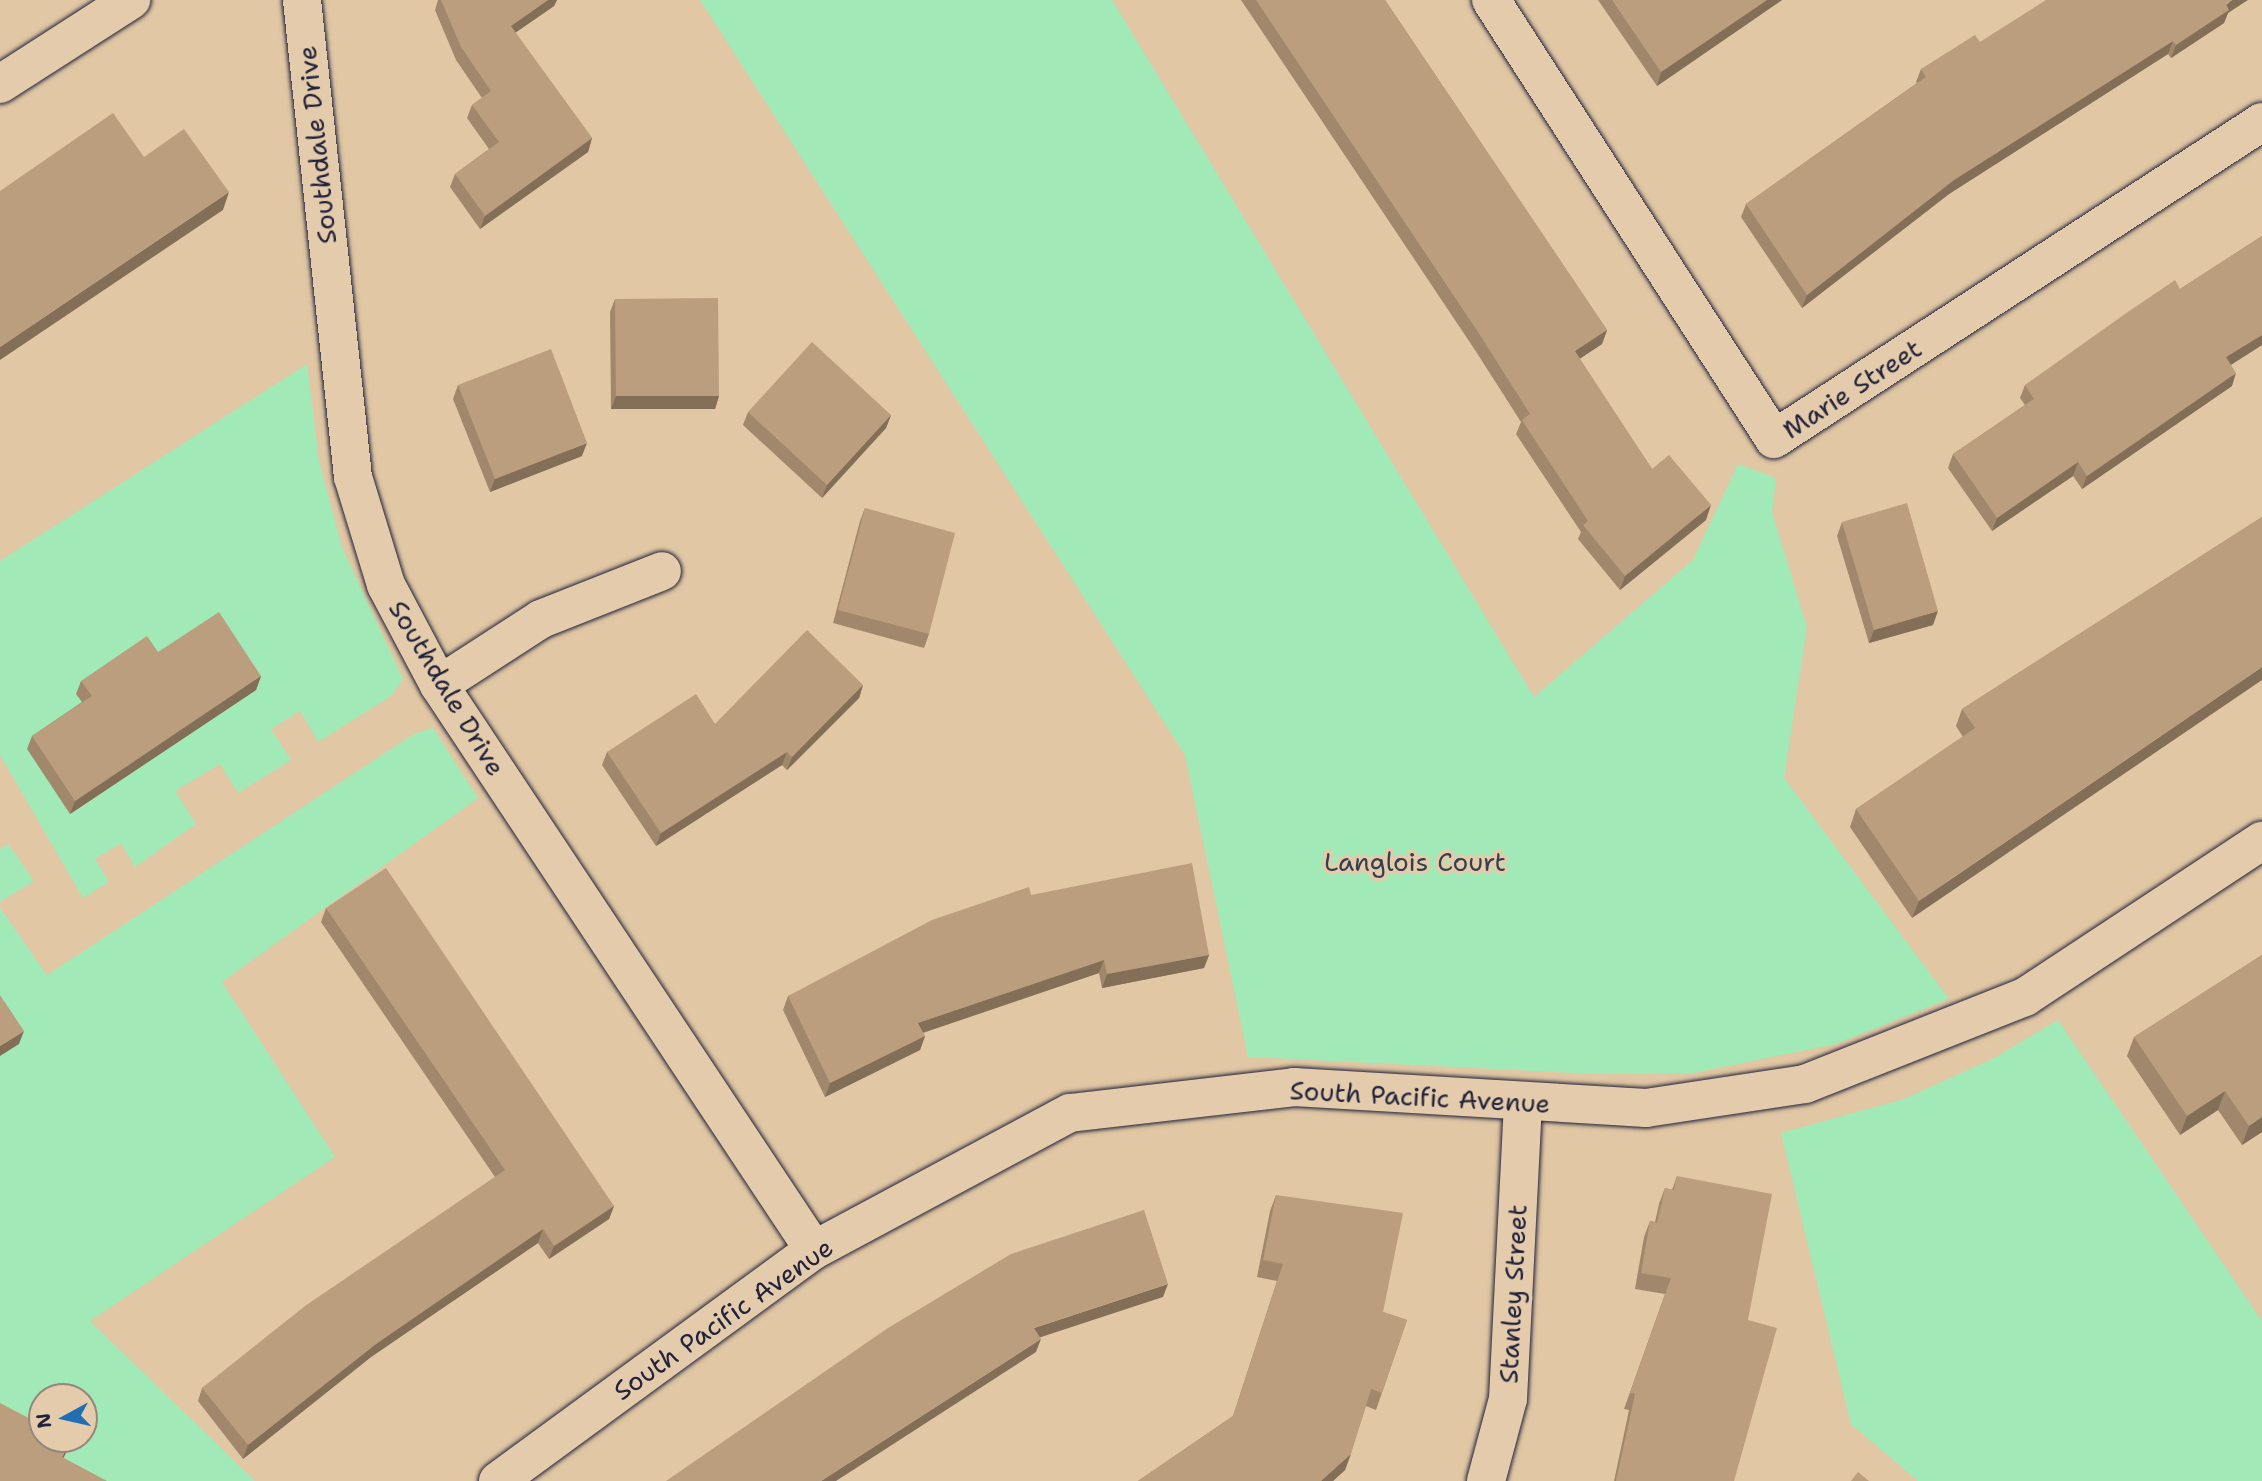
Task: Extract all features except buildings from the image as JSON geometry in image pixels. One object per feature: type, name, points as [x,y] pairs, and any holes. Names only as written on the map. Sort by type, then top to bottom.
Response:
[{"type":"street","points":[[0,84],[131,0]]},
{"type":"street","name":"Southdale Drive","points":[[302,0],[353,477],[386,585],[439,685],[814,1250]]},
{"type":"street","name":"Marie Street","points":[[1490,0],[1774,439],[2262,122]]},
{"type":"street","points":[[439,685],[541,619],[662,571]]},
{"type":"street","name":"South Pacific Avenue","points":[[498,1481],[814,1250],[1070,1113],[1294,1087],[1523,1104],[1646,1108],[1805,1084],[2025,997],[2262,841]]},
{"type":"street","name":"Stanley Street","points":[[1486,1481],[1508,1399],[1523,1104]]},
{"type":"green space","name":"Langlois Court","points":[[700,0],[1112,0],[1534,697],[1693,560],[1738,464],[1776,478],[1772,512],[1807,627],[1784,778],[1949,999],[1836,1044],[1693,1073],[1596,1074],[1248,1057],[1185,755]]},
{"type":"green space","points":[[307,364],[319,461],[342,547],[403,679],[391,696],[318,742],[300,711],[271,729],[291,760],[238,793],[220,764],[175,791],[196,824],[135,867],[121,843],[95,859],[109,882],[83,898],[0,755],[0,561]],"holes":[[[77,694],[134,771],[70,814],[87,709]]]},
{"type":"green space","points":[[433,728],[478,798],[222,982],[335,1157],[90,1321],[255,1481],[77,1481],[57,1470],[66,1454],[64,1453],[98,1453],[98,1383],[28,1383],[28,1434],[0,1419],[0,1056],[19,1044],[0,1016],[0,908],[47,975],[414,734]]},
{"type":"green space","points":[[8,844],[34,881],[0,902],[0,849]]},
{"type":"green space","points":[[2058,1020],[2262,1321],[2262,1481],[1918,1481],[1851,1424],[1781,1133],[1904,1099],[1992,1059]]}]
